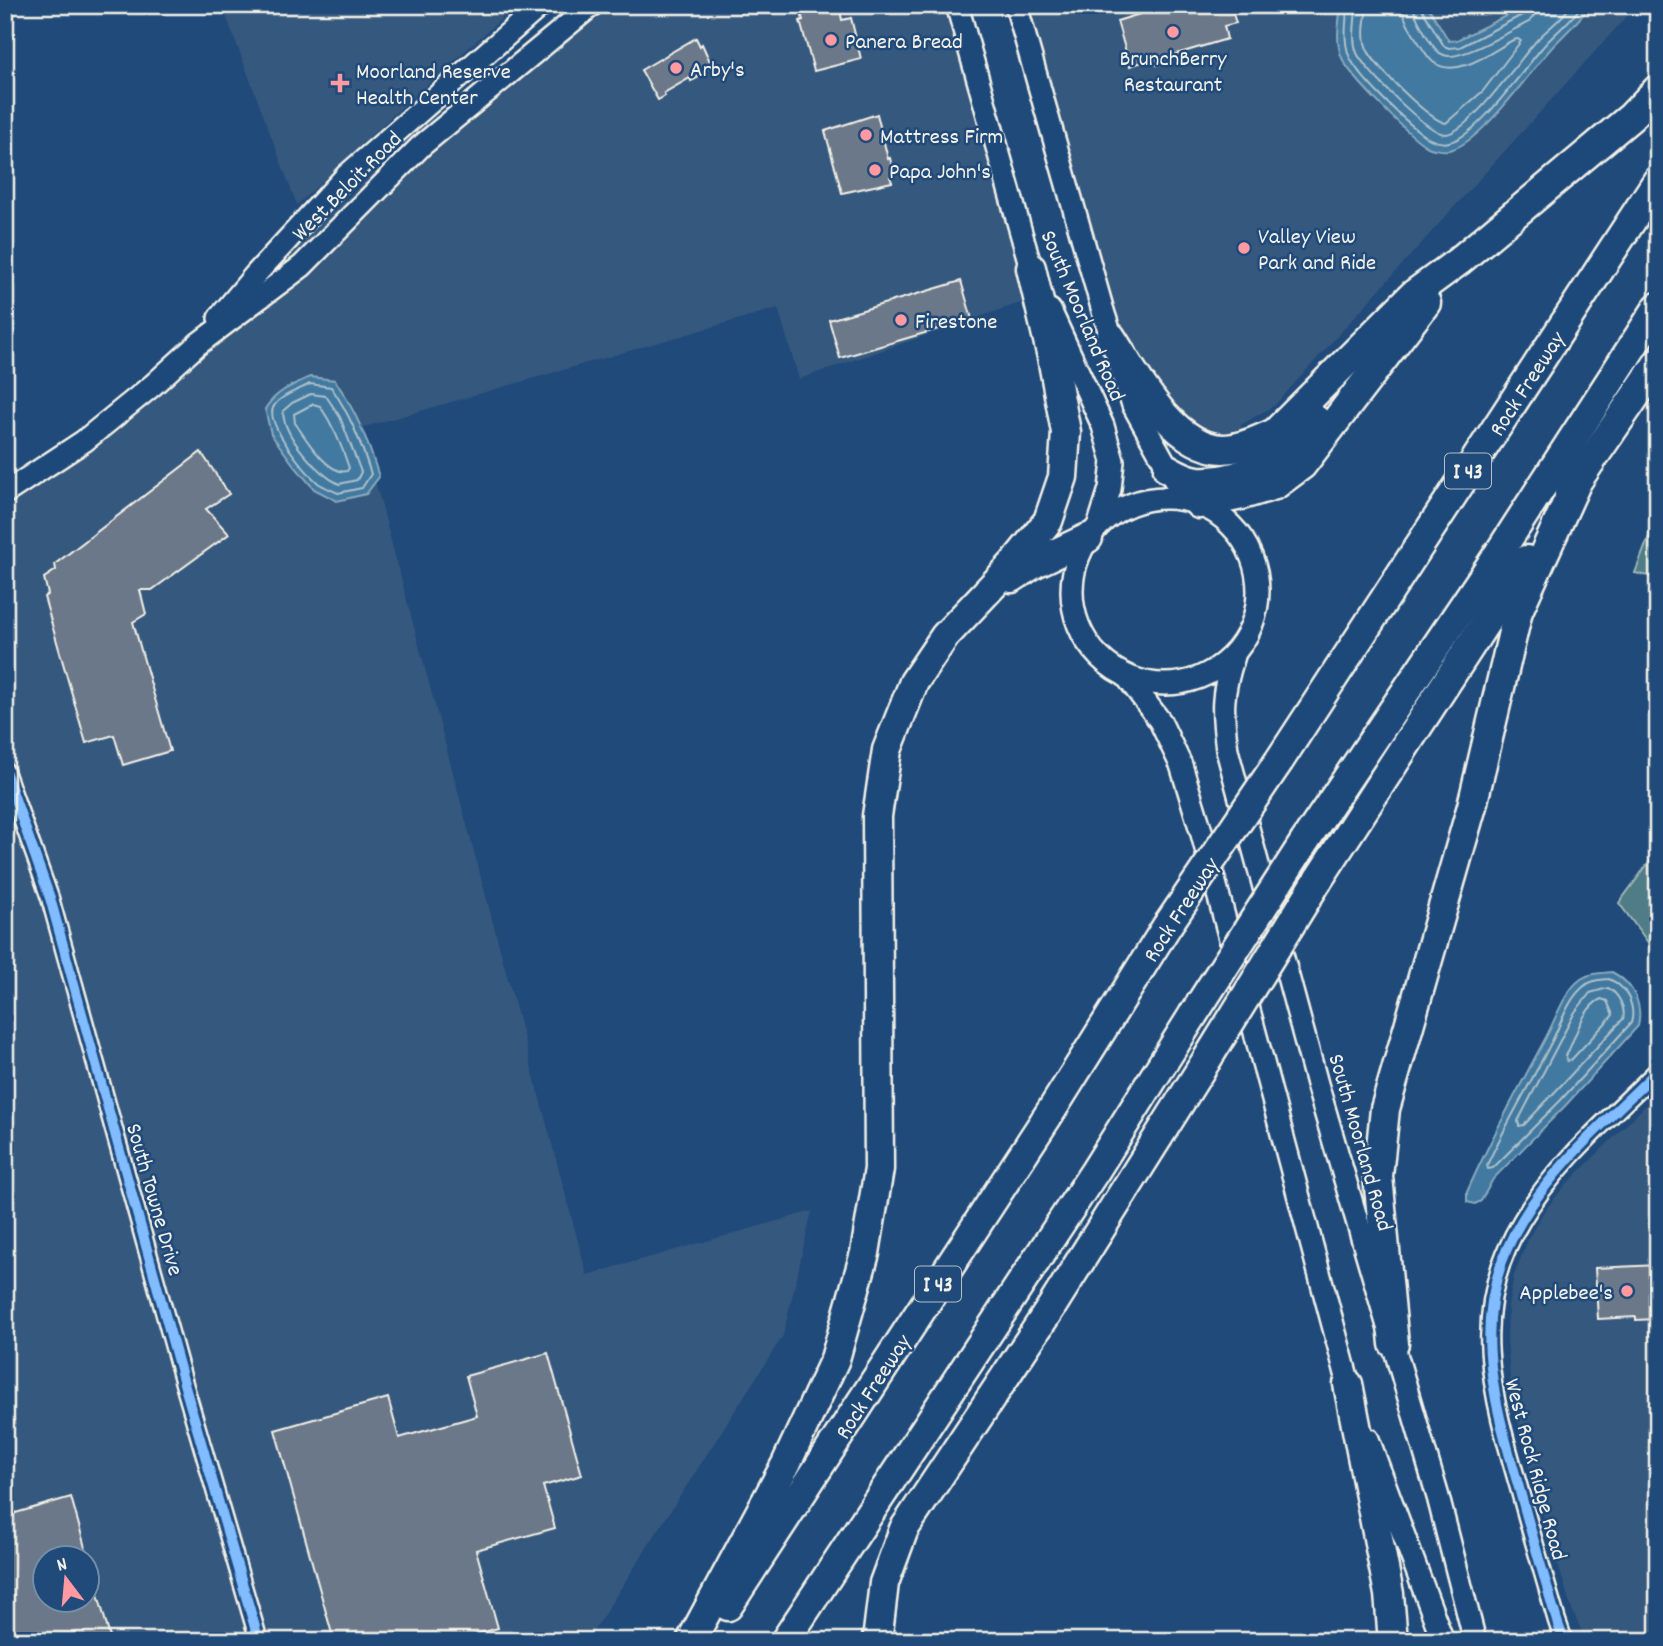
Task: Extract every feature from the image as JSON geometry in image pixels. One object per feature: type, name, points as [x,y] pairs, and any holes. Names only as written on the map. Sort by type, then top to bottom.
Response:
[{"type":"highway","points":[[1111,337],[1149,396],[1170,421],[1200,445],[1225,449],[1275,433],[1414,294],[1459,261],[1631,117],[1658,89]]},
{"type":"highway","name":"Rock Freeway","points":[[706,1641],[1053,1108],[1167,926],[1279,761],[1658,180]]},
{"type":"highway","points":[[1194,502],[1242,495],[1275,485],[1302,465],[1459,261]]},
{"type":"highway","points":[[691,1641],[786,1464],[835,1359],[865,1253],[879,1169],[877,816],[887,750],[914,682],[945,636],[1014,563],[1048,521],[1063,477],[1066,432],[1031,268]]},
{"type":"highway","points":[[785,1641],[1095,1171],[1305,841],[1497,556],[1658,307]]},
{"type":"highway","points":[[1168,469],[1198,481],[1226,478],[1253,470],[1273,460],[1296,442],[1347,386],[1407,328]]},
{"type":"highway","points":[[877,1641],[884,1583],[904,1529],[1052,1306],[1318,880],[1579,477],[1658,363]]},
{"type":"highway","points":[[1394,1344],[1378,1176],[1385,1109],[1472,806],[1518,611],[1579,477]]},
{"type":"highway","points":[[977,601],[1035,563],[1093,531]]},
{"type":"highway","points":[[1348,1384],[1389,1594],[1393,1641]]},
{"type":"main road","name":"West Beloit Road","points":[[198,344],[255,275],[346,176],[541,5]]},
{"type":"main road","name":"West Beloit Road","points":[[5,494],[84,441],[198,344],[302,266],[421,146],[592,5]]},
{"type":"main road","name":"South Moorland Road","points":[[957,5],[1031,268],[1103,426],[1113,461],[1110,489],[1093,531]]},
{"type":"main road","name":"South Moorland Road","points":[[1016,5],[1133,405],[1168,469],[1194,502]]},
{"type":"main road","points":[[1156,498],[1194,502],[1225,519],[1245,542],[1257,570],[1259,601],[1251,630],[1234,656],[1211,674],[1184,684],[1154,685],[1126,677],[1103,663],[1085,642],[1074,617],[1071,589],[1075,563],[1093,531],[1126,506],[1156,498]]},
{"type":"main road","name":"South Moorland Road","points":[[1234,656],[1222,709],[1227,750],[1317,1084],[1438,1497],[1475,1641]]},
{"type":"main road","points":[[1126,677],[1160,721],[1181,765],[1209,860],[1348,1384],[1443,1641]]},
{"type":"street","name":"South Towne Drive","points":[[5,771],[50,898],[185,1387],[259,1641]]},
{"type":"street","name":"West Rock Ridge Road","points":[[1564,1641],[1498,1415],[1490,1370],[1490,1313],[1497,1279],[1521,1220],[1546,1185],[1658,1070]]},
{"type":"shaded area","name":"Moorland Reserve Health Center","points":[[222,5],[517,5],[297,205]]},
{"type":"shaded area","points":[[569,5],[957,5],[1038,297],[799,379],[778,308],[361,428],[587,1275],[812,1211],[783,1336],[587,1641],[5,1641],[5,493],[198,344],[370,176]]},
{"type":"shaded area","points":[[1016,5],[1637,5],[1275,405],[1241,425],[1240,445],[1200,445],[1111,337]]},
{"type":"shaded area","points":[[1658,1093],[1658,1641],[1586,1641],[1571,1607],[1530,1472],[1511,1389],[1507,1339],[1508,1306],[1514,1275],[1529,1237],[1544,1211],[1565,1186]]},
{"type":"green space","points":[[1658,513],[1658,578],[1635,573]]},
{"type":"green space","points":[[1658,850],[1658,956],[1619,903]]},
{"type":"water","points":[[1341,5],[1427,5],[1449,41],[1457,40],[1528,5],[1590,5],[1488,123],[1461,145],[1438,150],[1420,142],[1409,132],[1347,66],[1339,45]]},
{"type":"water","points":[[310,377],[335,380],[355,415],[379,477],[366,494],[337,501],[314,489],[271,434],[265,409],[269,403],[290,386]]},
{"type":"water","points":[[1612,972],[1626,982],[1635,995],[1639,1010],[1638,1026],[1493,1179],[1481,1201],[1475,1204],[1467,1202],[1467,1192],[1485,1153],[1565,999],[1575,984],[1584,977]]},
{"type":"building","name":"Panera Bread","points":[[818,5],[839,5],[842,20],[851,18],[861,59],[814,71],[800,21],[803,20],[800,10]]},
{"type":"building","name":"BrunchBerry Restaurant","points":[[1230,5],[1236,23],[1224,26],[1227,39],[1170,56],[1172,61],[1157,65],[1155,58],[1130,66],[1117,21],[1156,9],[1155,6]]},
{"type":"building","name":"Arby's","points":[[696,38],[700,46],[702,44],[712,66],[697,74],[699,77],[691,81],[690,78],[664,93],[665,96],[658,100],[641,70]]},
{"type":"building","points":[[877,114],[894,176],[890,177],[892,182],[842,193],[825,131]]},
{"type":"building","name":"Firestone","points":[[961,281],[972,319],[840,358],[829,320]]},
{"type":"building","points":[[201,452],[229,494],[206,509],[229,534],[152,590],[140,590],[146,614],[133,622],[170,751],[123,765],[114,735],[86,743],[44,597],[48,594],[44,578],[56,570],[55,564]]},
{"type":"building","name":"Applebee's","points":[[1658,1265],[1658,1314],[1654,1314],[1655,1319],[1598,1319],[1595,1268]]},
{"type":"building","points":[[548,1353],[582,1475],[543,1486],[555,1528],[476,1550],[498,1628],[454,1641],[334,1641],[275,1430],[388,1398],[399,1438],[477,1416],[466,1376]]},
{"type":"building","points":[[71,1497],[84,1544],[32,1544],[32,1614],[102,1614],[102,1609],[111,1641],[5,1641],[5,1516]]},
{"type":"cycle path","points":[[5,771],[50,898],[185,1387],[259,1641]]},
{"type":"cycle path","points":[[1564,1641],[1500,1420],[1490,1353],[1490,1320],[1495,1287],[1505,1254],[1535,1199],[1585,1141],[1658,1070]]},
{"type":"place","name":"BrunchBerry Restaurant","points":[[1173,32]]},
{"type":"place","name":"Panera Bread","points":[[831,40]]},
{"type":"place","name":"Arby's","points":[[676,68]]},
{"type":"place","name":"Moorland Reserve Health Center","points":[[340,83]]},
{"type":"place","name":"Mattress Firm","points":[[866,135]]},
{"type":"place","name":"Papa John's","points":[[875,170]]},
{"type":"place","name":"Valley View Park and Ride","points":[[1244,248]]},
{"type":"place","name":"Firestone","points":[[901,320]]},
{"type":"place","name":"Applebee's","points":[[1627,1291]]}]
